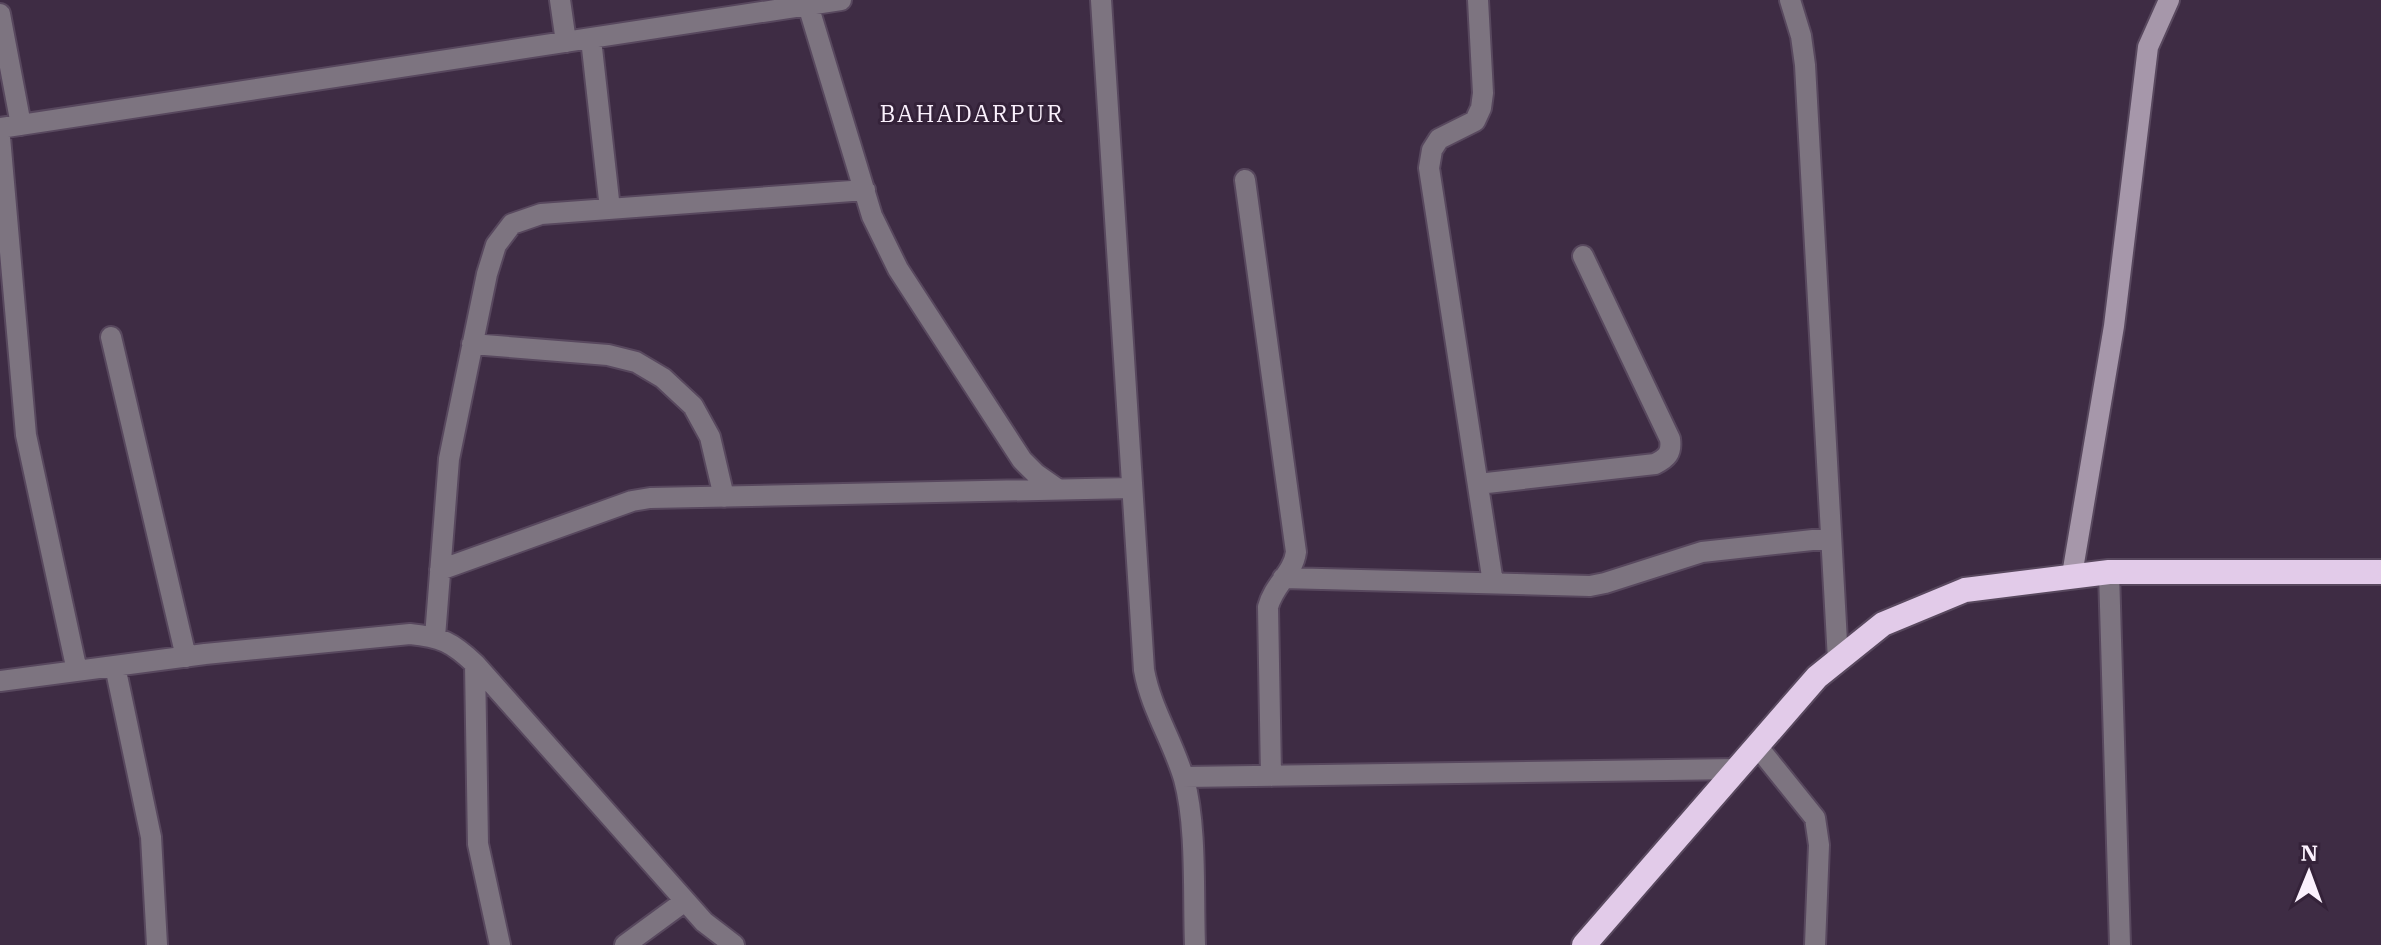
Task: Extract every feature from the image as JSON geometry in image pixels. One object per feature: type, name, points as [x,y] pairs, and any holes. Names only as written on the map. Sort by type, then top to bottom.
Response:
[{"type":"highway","points":[[1584,945],[1817,677],[1883,624],[1965,590],[2072,575],[2109,572],[2381,572]]},
{"type":"main road","points":[[2072,575],[2114,326],[2148,47],[2169,0]]},
{"type":"street","points":[[560,0],[566,42]]},
{"type":"street","points":[[0,14],[10,126],[841,0]]},
{"type":"street","points":[[1101,0],[1144,670],[1149,696],[1184,777],[1190,808],[1195,945]]},
{"type":"street","points":[[1478,0],[1483,93],[1481,108],[1475,121],[1439,139],[1432,150],[1429,168],[1493,583]]},
{"type":"street","points":[[1790,0],[1801,36],[1805,65],[1838,660]]},
{"type":"street","points":[[808,5],[884,243],[1022,460],[1056,488]]},
{"type":"street","points":[[591,39],[610,209]]},
{"type":"street","points":[[0,137],[26,435],[77,671]]},
{"type":"street","points":[[1245,180],[1296,552],[1294,564],[1272,591],[1268,607],[1271,776]]},
{"type":"street","points":[[435,637],[449,459],[496,245],[512,224],[541,214],[865,190]]},
{"type":"street","points":[[1478,484],[1655,464],[1666,458],[1671,448],[1670,439],[1583,256]]},
{"type":"street","points":[[111,337],[186,657]]},
{"type":"street","points":[[472,344],[608,355],[636,362],[663,378],[693,406],[710,437],[724,497]]},
{"type":"street","points":[[440,570],[632,501],[1132,488]]},
{"type":"street","points":[[1283,578],[1590,586],[1702,552],[1831,538]]},
{"type":"street","points":[[2109,572],[2120,945]]},
{"type":"street","points":[[0,681],[186,657],[410,634],[435,637],[456,645],[475,664],[704,922],[734,945]]},
{"type":"street","points":[[475,664],[478,844],[500,945]]},
{"type":"street","points":[[115,666],[151,837],[157,945]]},
{"type":"street","points":[[1757,746],[1815,818],[1819,845],[1815,945]]},
{"type":"street","points":[[1184,777],[1738,769]]},
{"type":"street","points":[[625,945],[685,901]]},
{"type":"district","name":"BAHADARPUR","points":[[972,114]]}]
